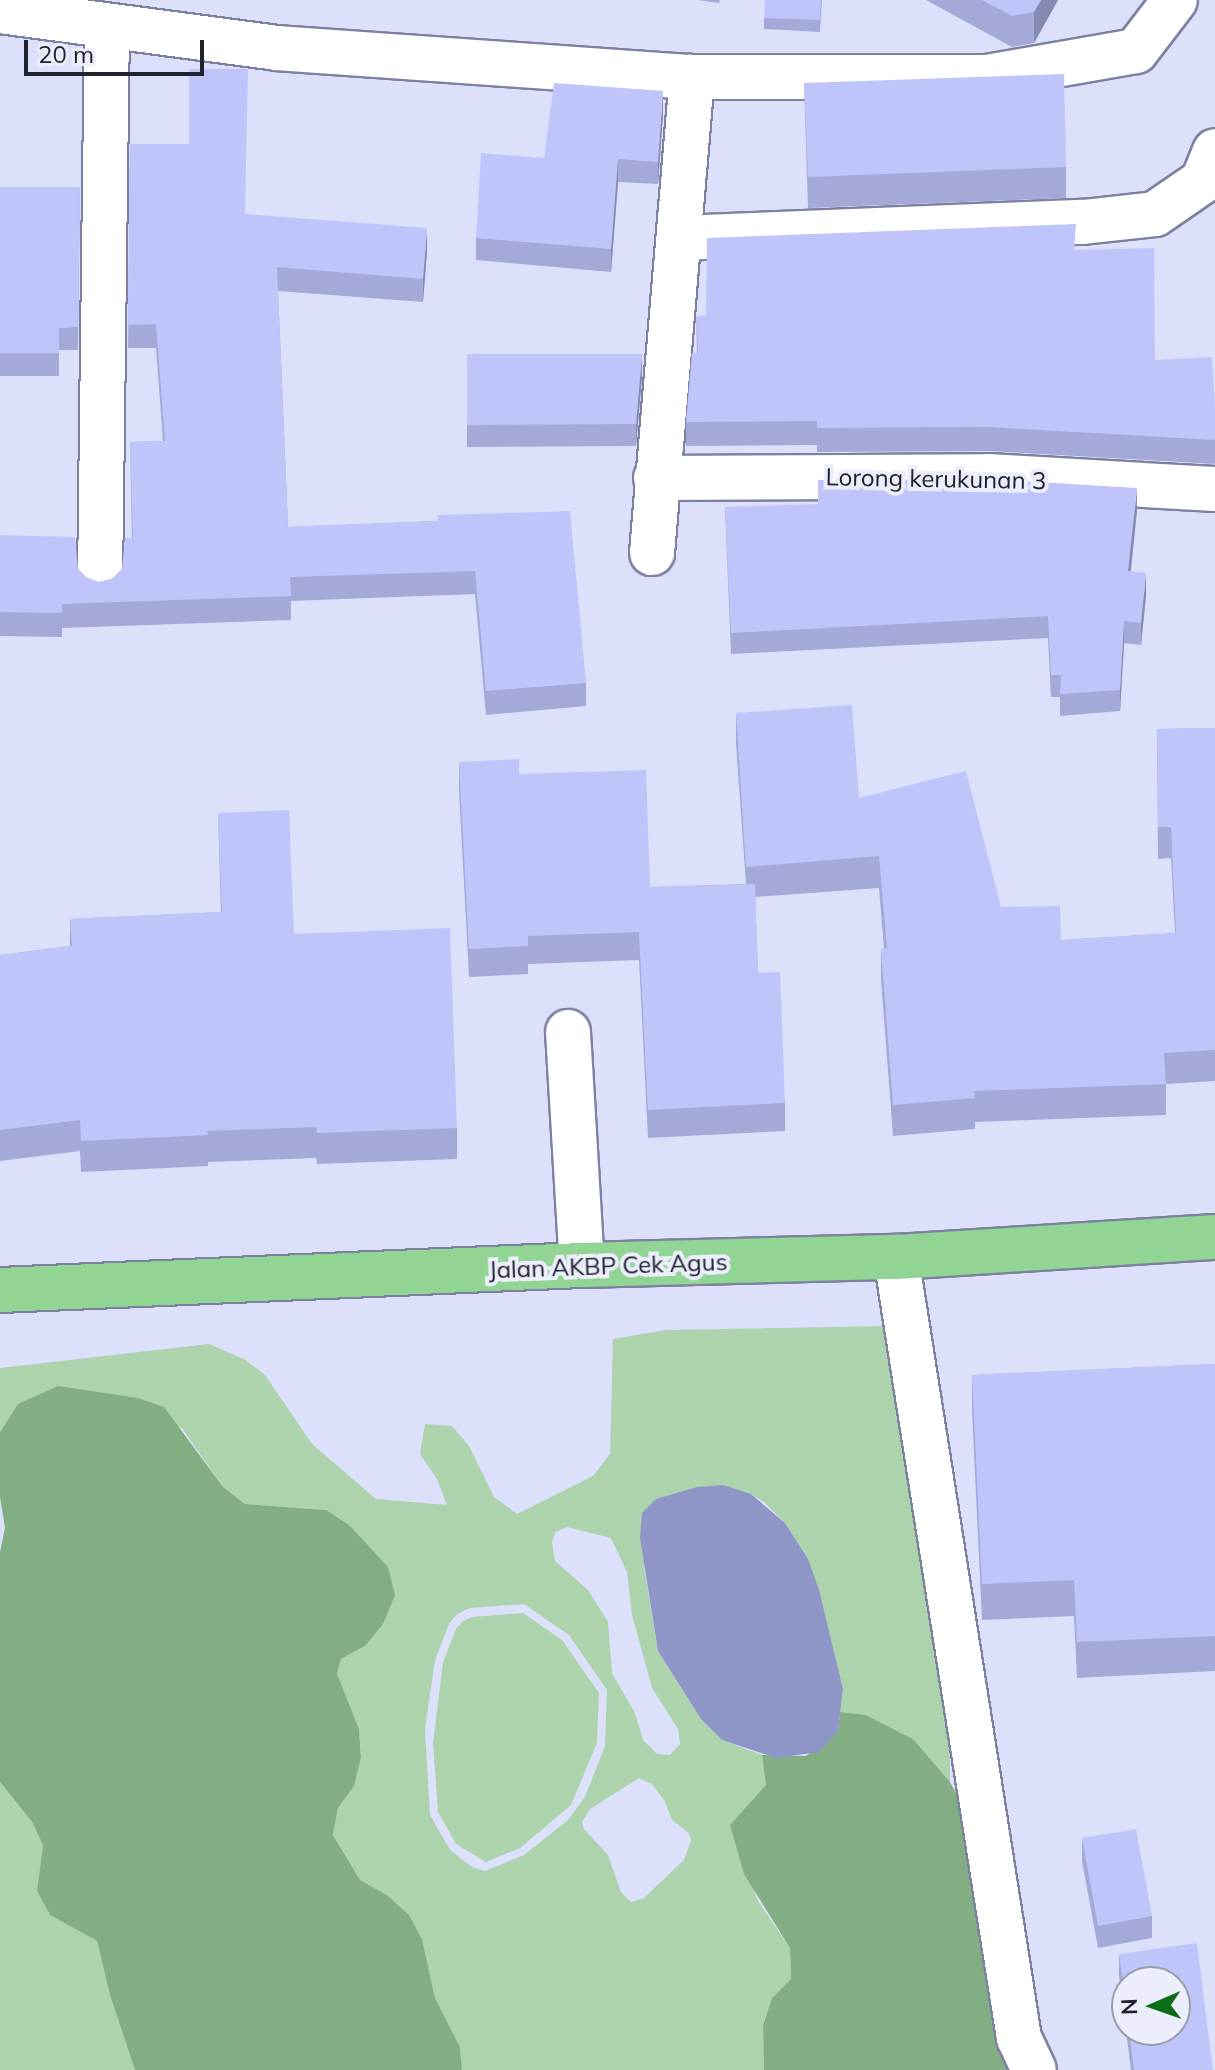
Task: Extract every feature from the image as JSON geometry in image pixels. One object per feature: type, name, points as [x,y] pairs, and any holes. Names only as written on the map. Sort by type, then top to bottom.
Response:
[{"type":"main road","name":"Jalan AKBP Cek Agus","points":[[0,1290],[582,1265],[896,1257],[1215,1237]]},
{"type":"street","points":[[0,11],[276,48],[692,77],[987,77],[1136,51],[1175,0]]},
{"type":"street","points":[[100,581],[107,26]]},
{"type":"street","points":[[652,553],[692,77]]},
{"type":"street","points":[[679,238],[1083,222],[1155,214],[1203,181],[1215,151]]},
{"type":"street","name":"Lorong kerukunan 3","points":[[656,478],[988,476],[1215,489]]},
{"type":"street","points":[[568,1032],[582,1265]]},
{"type":"street","points":[[896,1257],[1019,2038],[1034,2070]]},
{"type":"green space","points":[[891,1326],[950,1725],[950,1782],[913,1739],[866,1715],[840,1712],[843,1689],[808,1560],[785,1523],[764,1502],[751,1494],[647,1509],[642,1514],[644,1567],[658,1651],[701,1719],[722,1740],[762,1755],[767,1785],[730,1825],[758,1901],[790,1948],[791,1979],[772,1998],[763,2024],[764,2070],[462,2070],[460,2047],[435,1998],[422,1939],[409,1915],[387,1895],[360,1880],[333,1835],[338,1808],[354,1786],[361,1758],[359,1729],[337,1675],[341,1659],[365,1646],[326,1510],[245,1504],[223,1487],[182,1428],[32,1398],[18,1404],[0,1432],[0,1368],[209,1344],[244,1359],[265,1375],[312,1444],[376,1499],[447,1505],[437,1479],[420,1454],[425,1424],[452,1426],[469,1446],[494,1497],[517,1514],[593,1476],[610,1454],[613,1339],[666,1330]],"holes":[[[567,1527],[611,1538],[627,1572],[632,1615],[652,1688],[678,1729],[680,1744],[670,1755],[657,1754],[643,1740],[635,1713],[612,1673],[608,1622],[588,1590],[555,1561],[552,1543],[555,1532]],[[524,1604],[569,1635],[607,1690],[605,1746],[585,1797],[568,1820],[524,1855],[485,1871],[472,1867],[450,1850],[430,1815],[425,1730],[435,1660],[449,1624],[457,1614],[470,1608]],[[639,1778],[652,1784],[664,1800],[672,1820],[689,1833],[691,1840],[684,1860],[644,1898],[631,1902],[621,1892],[608,1855],[584,1829],[582,1822],[590,1809]]]},
{"type":"green space","points":[[58,1386],[138,1398],[164,1407],[223,1487],[245,1504],[326,1510],[349,1525],[388,1567],[395,1595],[383,1624],[365,1646],[341,1659],[337,1674],[359,1729],[361,1758],[354,1786],[338,1808],[333,1835],[360,1880],[387,1895],[409,1915],[422,1939],[435,1998],[460,2047],[462,2070],[135,2070],[110,1995],[97,1941],[50,1915],[37,1891],[43,1845],[32,1822],[0,1782],[0,1552],[5,1528],[0,1497],[0,1432],[18,1404]]},
{"type":"green space","points":[[523,1613],[562,1640],[599,1693],[597,1743],[571,1805],[520,1848],[486,1862],[456,1844],[438,1812],[433,1744],[443,1662],[456,1629],[463,1621],[472,1617]]},
{"type":"green space","points":[[840,1712],[866,1715],[913,1739],[950,1782],[962,1804],[1017,2070],[764,2070],[763,2025],[772,1998],[791,1979],[790,1948],[744,1874],[730,1825],[766,1785],[762,1755],[806,1756],[838,1731]]},
{"type":"green space","points":[[0,1782],[32,1822],[43,1845],[37,1891],[50,1915],[97,1941],[110,1995],[135,2070],[0,2070]]},
{"type":"water","points":[[723,1485],[751,1494],[785,1523],[808,1559],[819,1590],[843,1689],[838,1731],[819,1752],[776,1758],[722,1740],[701,1719],[658,1651],[640,1538],[642,1513],[656,1499],[697,1487]]},
{"type":"building","points":[[765,0],[821,0],[820,20],[764,18]]},
{"type":"building","points":[[982,0],[1041,0],[1034,12],[1012,16]]},
{"type":"building","points":[[189,69],[248,69],[245,214],[427,228],[423,279],[277,267],[288,527],[438,521],[438,515],[570,511],[586,683],[486,691],[475,571],[290,577],[291,596],[62,604],[62,613],[0,612],[0,535],[75,537],[78,569],[87,578],[99,582],[112,579],[122,569],[125,538],[133,538],[130,442],[165,441],[156,324],[128,325],[130,144],[189,144]]},
{"type":"building","points":[[1064,74],[1066,167],[808,177],[804,83]]},
{"type":"building","points":[[554,83],[663,91],[658,162],[618,159],[611,249],[476,238],[481,153],[544,158]]},
{"type":"building","points":[[0,187],[80,187],[78,327],[59,328],[59,353],[0,353]]},
{"type":"building","points":[[1076,224],[1074,250],[1154,248],[1155,360],[1212,357],[1215,440],[989,427],[817,428],[817,421],[686,422],[692,353],[698,353],[696,317],[706,316],[707,238]]},
{"type":"building","points":[[467,354],[642,354],[636,424],[467,425]]},
{"type":"building","points":[[987,479],[1137,488],[1128,571],[1146,573],[1141,623],[1124,621],[1120,690],[1060,694],[1061,675],[1051,675],[1048,616],[731,633],[725,507],[818,504],[818,480]]},
{"type":"building","points":[[852,705],[859,798],[966,771],[1001,907],[1060,906],[1061,940],[1176,933],[1171,827],[1158,827],[1157,729],[1215,728],[1215,1050],[1164,1053],[1166,1084],[974,1091],[975,1098],[893,1105],[881,949],[887,948],[879,856],[746,867],[736,713]]},
{"type":"building","points":[[519,759],[519,774],[646,770],[650,887],[755,884],[758,973],[780,972],[785,1103],[648,1110],[639,932],[528,936],[528,946],[469,949],[459,762]]},
{"type":"building","points":[[289,810],[294,934],[450,928],[457,1128],[317,1133],[316,1127],[207,1131],[208,1135],[81,1141],[80,1120],[0,1130],[0,955],[72,946],[70,919],[222,912],[218,813]]},
{"type":"building","points":[[1215,1364],[1215,1636],[1077,1642],[1074,1580],[982,1584],[972,1375]]},
{"type":"building","points":[[1136,1829],[1152,1916],[1098,1926],[1082,1838]]},
{"type":"building","points":[[1197,1943],[1213,2070],[1134,2070],[1131,2046],[1191,2046],[1191,1966],[1121,1966],[1119,1954]]}]
